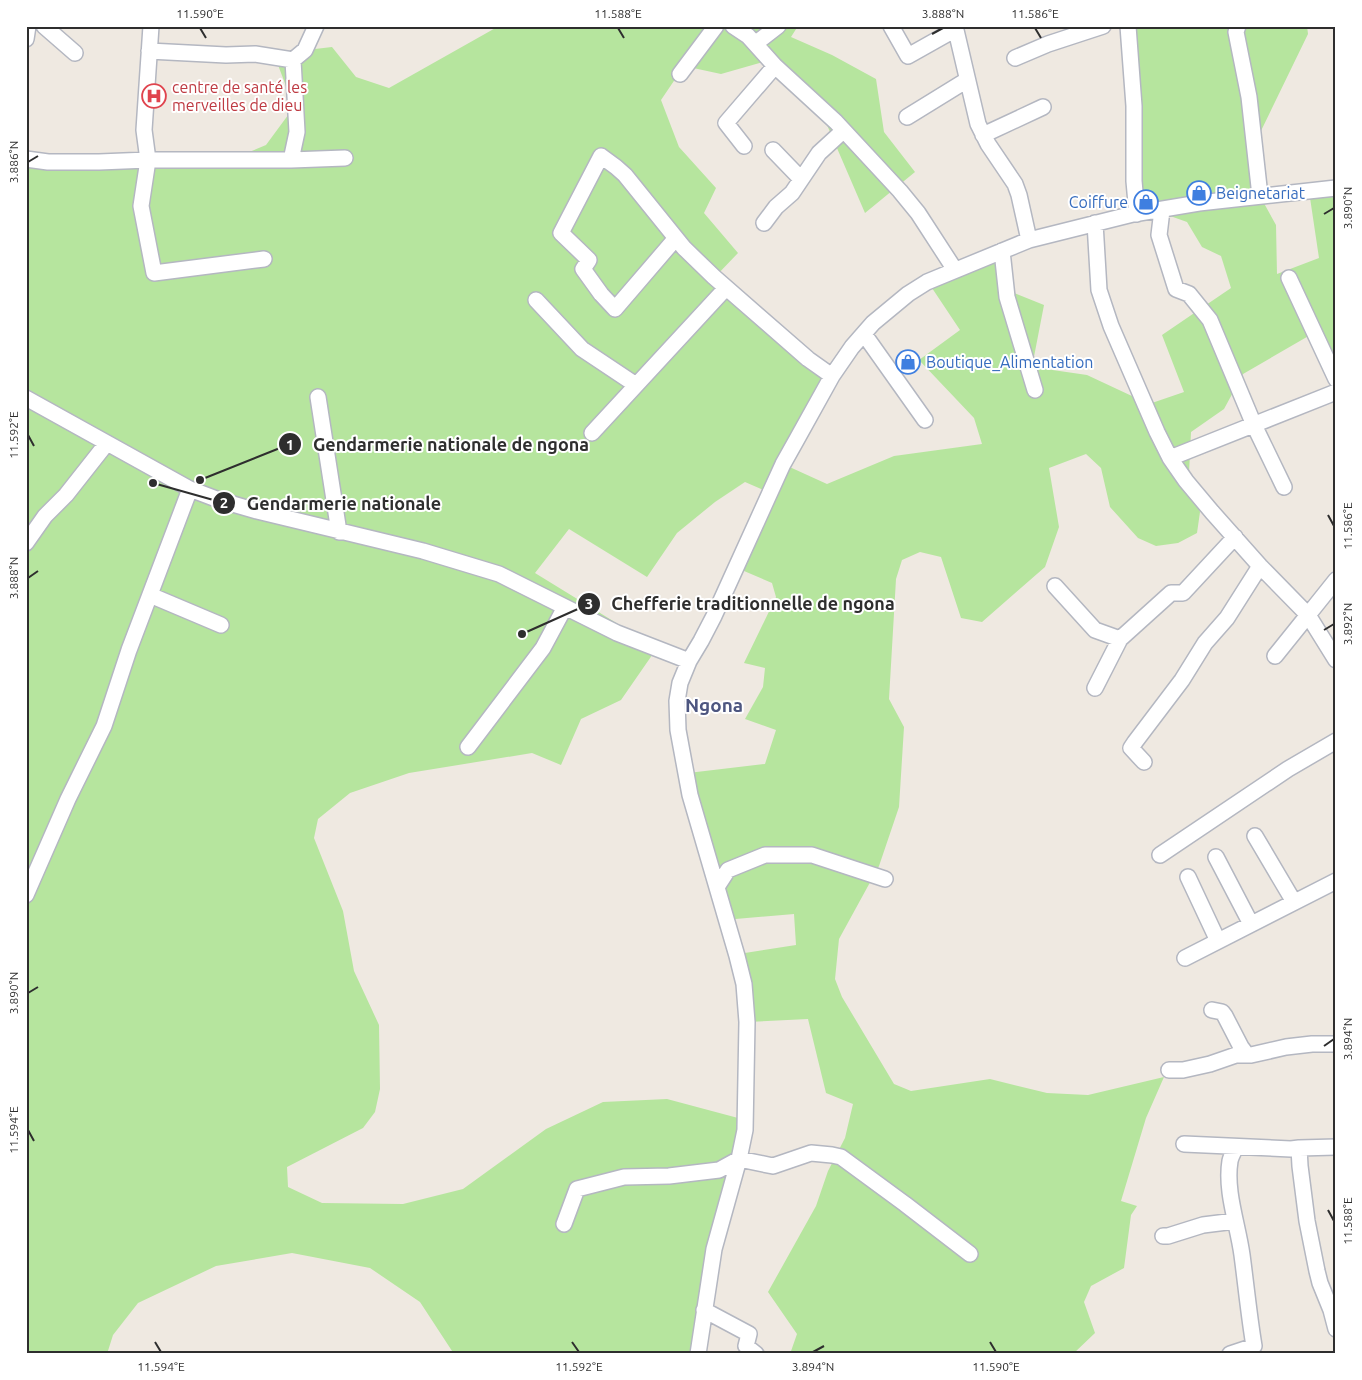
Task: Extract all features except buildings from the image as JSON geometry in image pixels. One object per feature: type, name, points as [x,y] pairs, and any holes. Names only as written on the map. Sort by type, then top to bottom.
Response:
[{"type":"street","points":[[26,39],[28,26]]},
{"type":"street","points":[[44,26],[76,53]]},
{"type":"street","points":[[150,26],[144,130],[148,160],[141,206],[154,274],[264,259]]},
{"type":"street","points":[[149,51],[226,55],[255,54],[293,60],[306,50],[316,26]]},
{"type":"street","points":[[680,74],[716,26]]},
{"type":"street","points":[[733,26],[748,36],[775,66],[836,122],[900,192],[918,213],[955,270]]},
{"type":"street","points":[[755,44],[778,26]]},
{"type":"street","points":[[891,26],[908,56],[956,28],[978,124],[982,135],[1014,184],[1019,195],[1029,240]]},
{"type":"street","points":[[1015,58],[1048,44],[1103,26]]},
{"type":"street","points":[[1128,26],[1134,106],[1134,181],[1137,214]]},
{"type":"street","points":[[1238,26],[1236,32],[1249,97],[1260,196]]},
{"type":"street","points":[[291,160],[296,132],[293,60]]},
{"type":"street","points":[[744,146],[726,123],[775,66]]},
{"type":"street","points":[[906,117],[968,80]]},
{"type":"street","points":[[982,135],[1043,107]]},
{"type":"street","points":[[764,223],[776,207],[792,193],[818,153],[843,131]]},
{"type":"street","points":[[773,150],[801,179]]},
{"type":"street","points":[[676,238],[615,309],[601,294],[583,269],[589,260],[561,233],[601,156],[625,175],[643,196],[684,248],[726,288],[808,360],[832,376]]},
{"type":"street","points":[[26,159],[48,162],[99,162],[345,158]]},
{"type":"street","points":[[698,1354],[714,1249],[739,1159],[745,1130],[747,1016],[744,984],[737,956],[690,795],[678,730],[677,701],[680,683],[689,661],[714,616],[783,464],[832,376],[864,334],[884,313],[927,282],[1029,240],[1095,223],[1199,203],[1336,188]]},
{"type":"street","points":[[1162,210],[1159,235],[1176,289],[1189,294],[1210,320],[1254,425],[1284,487]]},
{"type":"street","points":[[1095,223],[1099,290],[1111,326],[1170,458],[1186,481],[1260,566],[1308,615],[1336,660]]},
{"type":"street","points":[[1002,251],[1007,297],[1035,390]]},
{"type":"street","points":[[1289,278],[1336,379]]},
{"type":"street","points":[[592,433],[726,288]]},
{"type":"street","points":[[536,300],[582,349],[636,385]]},
{"type":"street","points":[[864,334],[925,420]]},
{"type":"street","points":[[1170,458],[1336,392]]},
{"type":"street","points":[[318,397],[339,532]]},
{"type":"street","points":[[26,398],[190,489],[247,508],[423,551],[499,574],[618,633],[689,661]]},
{"type":"street","points":[[26,543],[45,516],[66,495],[107,443]]},
{"type":"street","points":[[26,895],[68,799],[104,726],[129,650],[190,489]]},
{"type":"street","points":[[1095,688],[1120,639],[1171,593],[1183,593],[1235,537]]},
{"type":"street","points":[[1144,762],[1131,748],[1182,680],[1205,643],[1226,618],[1260,566]]},
{"type":"street","points":[[1275,656],[1336,580]]},
{"type":"street","points":[[1055,586],[1095,630],[1120,639]]},
{"type":"street","points":[[150,595],[221,625]]},
{"type":"street","points":[[468,747],[543,648],[565,607]]},
{"type":"street","points":[[1160,855],[1288,769],[1336,741]]},
{"type":"street","points":[[1254,836],[1294,902]]},
{"type":"street","points":[[717,887],[728,870],[766,855],[812,855],[885,879]]},
{"type":"street","points":[[1216,857],[1251,924]]},
{"type":"street","points":[[1188,877],[1218,941]]},
{"type":"street","points":[[1185,958],[1336,881]]},
{"type":"street","points":[[1212,1010],[1222,1012],[1247,1055]]},
{"type":"street","points":[[1169,1070],[1183,1070],[1210,1064],[1236,1055],[1268,1052],[1286,1047],[1336,1044]]},
{"type":"street","points":[[1184,1144],[1236,1147],[1336,1147]]},
{"type":"street","points":[[1230,1354],[1254,1346],[1242,1255],[1229,1180],[1230,1159],[1236,1147]]},
{"type":"street","points":[[1299,1148],[1308,1221],[1317,1271],[1336,1329]]},
{"type":"street","points":[[564,1224],[577,1189],[624,1177],[669,1176],[719,1170],[739,1159],[773,1166],[811,1153],[841,1157],[970,1254]]},
{"type":"street","points":[[1163,1236],[1203,1225],[1235,1221]]},
{"type":"street","points":[[704,1310],[749,1334],[746,1346],[756,1354]]},
{"type":"green space","points":[[499,26],[798,26],[791,37],[832,55],[876,79],[884,132],[915,172],[865,213],[824,118],[763,62],[721,74],[684,66],[661,100],[679,147],[716,188],[704,213],[738,253],[715,277],[832,376],[783,464],[827,484],[894,456],[982,444],[974,418],[919,360],[960,330],[930,285],[1002,251],[1014,293],[1044,305],[1032,367],[1087,375],[1149,404],[1184,392],[1162,335],[1231,288],[1221,256],[1202,247],[1187,222],[1159,212],[1133,214],[1130,26],[1307,26],[1308,34],[1258,137],[1260,196],[1276,225],[1277,274],[1319,258],[1309,191],[1336,188],[1336,364],[1312,334],[1243,374],[1224,409],[1191,432],[1189,473],[1200,512],[1197,533],[1178,543],[1156,546],[1138,538],[1110,507],[1101,468],[1086,454],[1049,468],[1059,527],[1045,567],[982,622],[961,618],[941,557],[920,552],[902,560],[896,579],[889,699],[904,727],[899,807],[879,866],[839,939],[835,979],[842,997],[894,1084],[911,1091],[990,1079],[1047,1093],[1088,1095],[1164,1077],[1146,1118],[1121,1201],[1137,1206],[1131,1215],[1124,1268],[1091,1286],[1084,1302],[1095,1333],[1073,1354],[790,1354],[797,1334],[768,1292],[816,1206],[828,1171],[845,1138],[853,1104],[826,1093],[808,1019],[747,1022],[732,955],[796,945],[794,914],[724,920],[688,773],[765,764],[776,730],[745,719],[763,687],[765,668],[744,663],[776,597],[772,583],[737,568],[770,493],[745,482],[715,502],[677,533],[647,577],[569,529],[535,573],[657,648],[621,700],[581,719],[561,765],[532,753],[409,773],[350,793],[318,819],[314,838],[343,911],[354,971],[379,1025],[380,1089],[375,1112],[363,1128],[287,1167],[288,1187],[322,1203],[403,1204],[463,1189],[546,1129],[603,1102],[667,1099],[753,1122],[719,1241],[704,1354],[454,1354],[420,1302],[370,1268],[292,1253],[216,1266],[138,1303],[113,1335],[107,1354],[26,1354],[26,166],[220,164],[266,145],[294,107],[278,65],[298,51],[332,47],[356,77],[389,88]]},
{"type":"place","name":"centre de santé les merveilles de dieu","points":[[154,96]]},
{"type":"place","name":"Beignetariat","points":[[1199,193]]},
{"type":"place","name":"Coiffure","points":[[1146,202]]},
{"type":"place","name":"Boutique_Alimentation","points":[[908,362]]},
{"type":"place","name":"Gendarmerie nationale de ngona","points":[[200,480]]},
{"type":"place","name":"Gendarmerie nationale","points":[[153,483]]},
{"type":"place","name":"Chefferie traditionnelle de ngona","points":[[522,634]]},
{"type":"district","name":"Ngona","points":[[714,705]]}]
